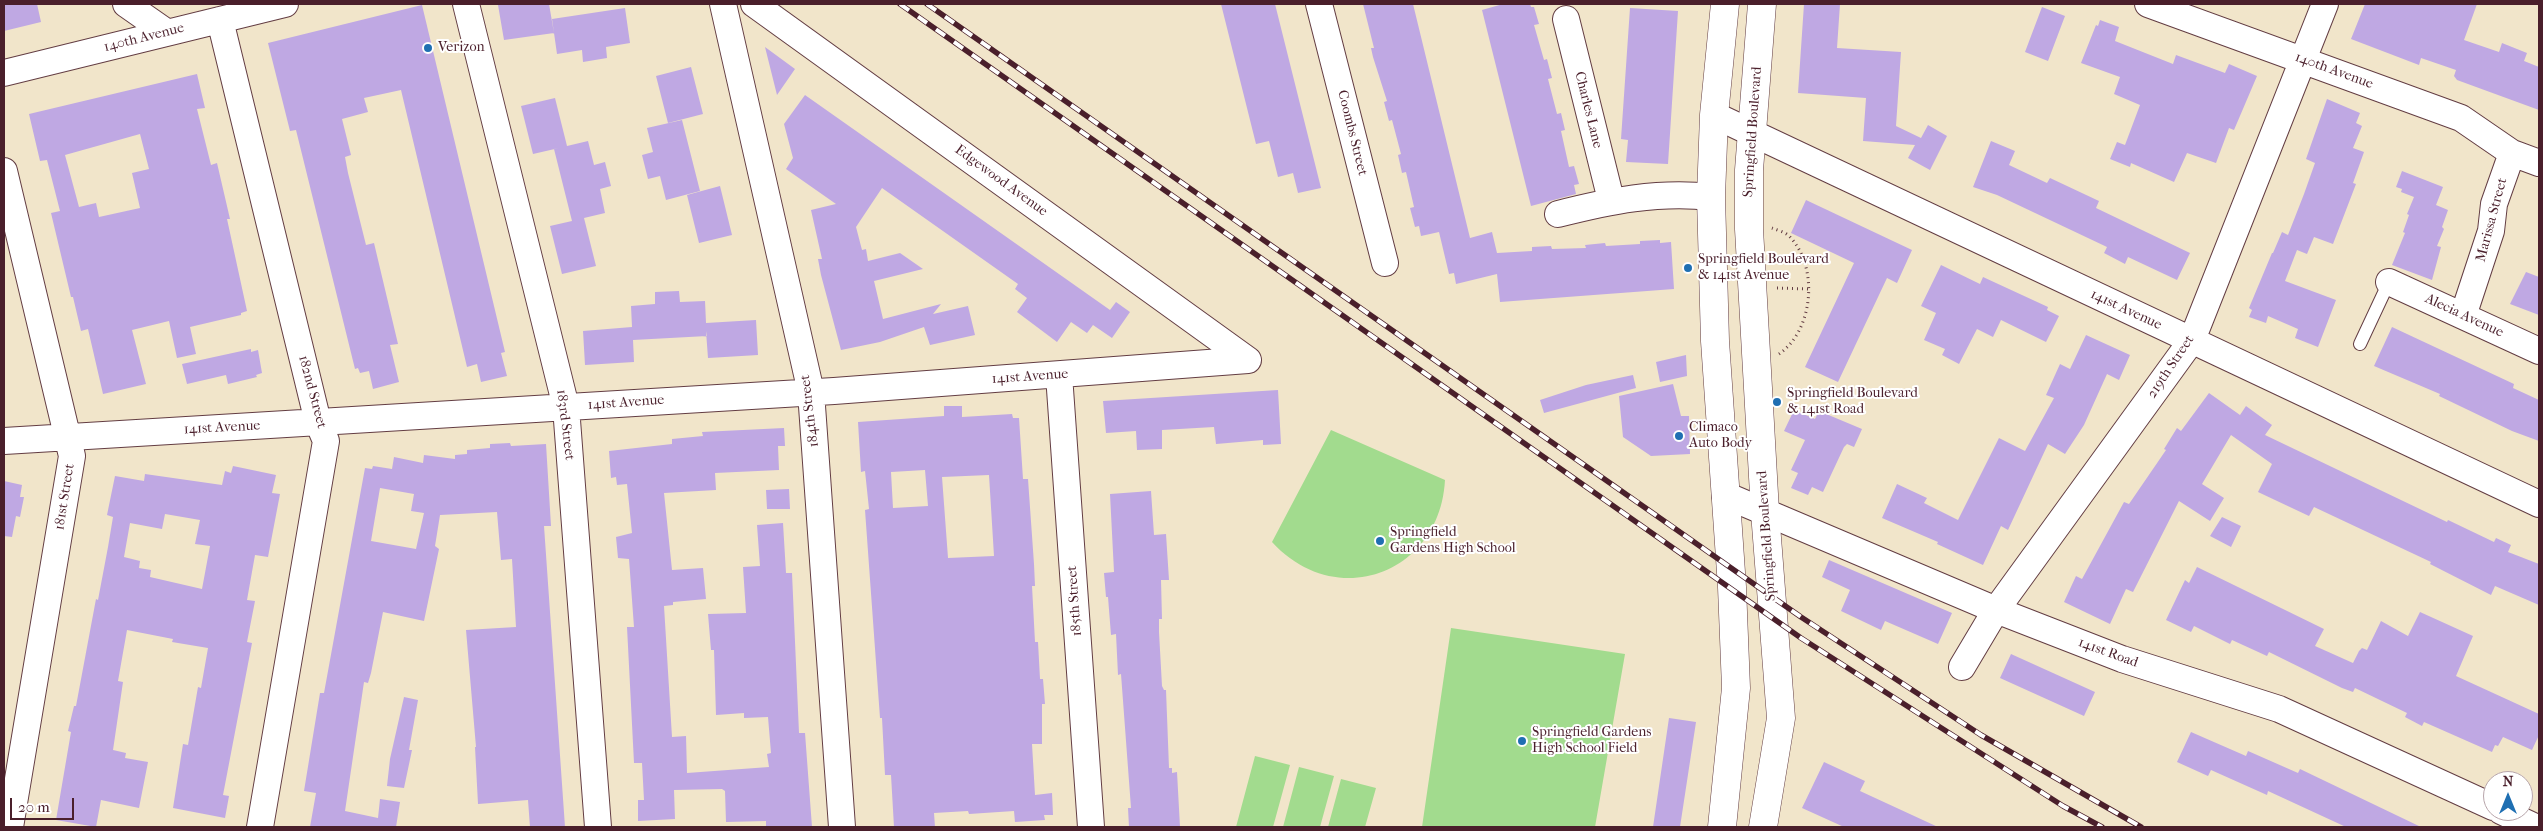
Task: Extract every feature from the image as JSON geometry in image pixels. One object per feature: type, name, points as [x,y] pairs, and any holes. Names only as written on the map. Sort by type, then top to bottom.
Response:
[{"type":"main road","points":[[1722,827],[1736,688],[1715,341],[1711,197],[1714,115],[1725,4]]},
{"type":"main road","name":"Springfield Boulevard","points":[[1762,4],[1753,134],[1748,170],[1749,228],[1765,512],[1781,718],[1763,827]]},
{"type":"street","points":[[126,4],[166,32]]},
{"type":"street","name":"140th Avenue","points":[[4,73],[285,4]]},
{"type":"street","name":"183rd Street","points":[[466,4],[566,407],[598,827]]},
{"type":"street","name":"184th Street","points":[[723,4],[811,392],[842,827]]},
{"type":"street","name":"Edgewood Avenue","points":[[754,4],[1248,360]]},
{"type":"street","name":"Coombs Street","points":[[1319,4],[1385,263]]},
{"type":"street","name":"140th Avenue","points":[[2148,4],[2462,118],[2512,153],[2539,163]]},
{"type":"street","name":"219th Street","points":[[1962,667],[1996,610],[2192,340],[2325,4]]},
{"type":"street","name":"Charles Lane","points":[[1566,19],[1611,200]]},
{"type":"street","name":"182nd Street","points":[[220,20],[318,422],[326,441],[260,827]]},
{"type":"street","name":"141st Avenue","points":[[1714,115],[2539,504]]},
{"type":"street","name":"Marissa Street","points":[[2463,316],[2492,231],[2494,204],[2512,153]]},
{"type":"street","name":"181st Street","points":[[4,171],[72,456],[10,827]]},
{"type":"street","points":[[1558,214],[1611,200],[1680,193],[1711,197]]},
{"type":"street","name":"Alecia Avenue","points":[[2389,282],[2539,351]]},
{"type":"street","name":"141st Avenue","points":[[4,441],[811,392],[1248,360]]},
{"type":"street","name":"185th Street","points":[[1060,375],[1091,827]]},
{"type":"street","name":"141st Road","points":[[1725,495],[1996,610],[2122,659],[2279,709],[2483,802]]},
{"type":"street","points":[[2522,821],[2535,827]]},
{"type":"lane","points":[[2360,344],[2389,282]]},
{"type":"path","points":[[1769,227],[1788,235],[1802,253],[1807,272],[1808,289],[1806,306],[1798,336],[1788,348],[1774,358]]},
{"type":"path","points":[[1771,288],[1808,289]]},
{"type":"green space","points":[[1331,430],[1445,480],[1439,513],[1425,539],[1405,559],[1381,572],[1354,578],[1325,575],[1298,563],[1272,542]]},
{"type":"green space","name":"Springfield Gardens High School Field","points":[[1451,628],[1625,654],[1595,827],[1422,827]]},
{"type":"green space","points":[[1255,756],[1290,765],[1273,827],[1236,827]]},
{"type":"green space","points":[[1299,767],[1334,776],[1320,827],[1283,827]]},
{"type":"green space","points":[[1341,779],[1376,788],[1365,827],[1328,827]]},
{"type":"building","points":[[4,4],[37,4],[41,22],[4,31]]},
{"type":"building","points":[[549,4],[554,33],[504,40],[498,5]]},
{"type":"building","points":[[1221,4],[1275,4],[1321,188],[1298,193],[1293,173],[1278,177],[1269,141],[1256,144]]},
{"type":"building","points":[[1363,4],[1413,4],[1470,238],[1492,232],[1497,253],[1532,251],[1532,247],[1551,246],[1552,249],[1586,248],[1585,245],[1605,243],[1606,246],[1640,244],[1640,241],[1660,240],[1660,243],[1671,242],[1674,289],[1500,302],[1497,274],[1456,284],[1454,273],[1449,274],[1439,232],[1421,236],[1419,226],[1415,227],[1410,208],[1414,207],[1406,172],[1402,173],[1398,155],[1401,154],[1392,120],[1389,121],[1384,102],[1387,101],[1373,57],[1371,48],[1374,48]]},
{"type":"building","points":[[1503,4],[1530,4],[1531,7],[1534,7],[1539,24],[1534,25],[1544,60],[1547,59],[1552,78],[1548,79],[1557,114],[1561,113],[1565,130],[1561,131],[1569,167],[1574,166],[1579,184],[1574,185],[1576,194],[1531,206],[1482,10]]},
{"type":"building","points":[[1804,4],[1840,4],[1837,48],[1901,52],[1896,126],[1921,138],[1928,125],[1947,136],[1930,170],[1908,158],[1915,145],[1863,141],[1866,98],[1798,93]]},
{"type":"building","points":[[2365,4],[2477,4],[2464,40],[2499,52],[2502,43],[2527,53],[2524,61],[2539,67],[2539,110],[2457,80],[2454,76],[2456,70],[2421,58],[2419,65],[2351,39]]},
{"type":"building","points":[[422,5],[505,352],[501,353],[507,376],[481,382],[477,364],[467,367],[401,90],[364,98],[368,112],[342,119],[351,155],[345,157],[348,173],[366,245],[374,243],[398,344],[390,345],[399,382],[373,389],[369,371],[360,373],[358,368],[355,369],[296,130],[290,131],[268,43]]},
{"type":"building","points":[[2042,7],[2065,16],[2048,61],[2025,52]]},
{"type":"building","points":[[625,8],[630,43],[606,47],[607,58],[583,62],[582,50],[557,54],[552,19]]},
{"type":"building","points":[[1630,8],[1678,11],[1668,164],[1626,162],[1628,140],[1621,139]]},
{"type":"building","points":[[2100,20],[2119,27],[2115,41],[2173,64],[2176,55],[2225,73],[2229,64],[2257,76],[2234,130],[2229,128],[2216,163],[2187,153],[2174,182],[2131,163],[2130,167],[2110,159],[2117,142],[2125,145],[2140,105],[2114,94],[2120,77],[2081,63],[2096,25],[2098,26]]},
{"type":"building","points":[[765,47],[795,69],[777,95]]},
{"type":"building","points":[[691,67],[703,114],[668,123],[656,76]]},
{"type":"building","points":[[197,74],[205,108],[197,109],[211,165],[217,163],[230,219],[227,219],[247,311],[241,313],[241,315],[190,327],[196,354],[177,358],[169,321],[132,330],[146,384],[103,394],[88,329],[81,331],[73,297],[71,297],[51,213],[60,211],[47,160],[40,161],[29,114]],"holes":[[[140,134],[149,169],[132,173],[140,208],[99,217],[96,203],[79,207],[65,155]]]},
{"type":"building","points":[[805,95],[1110,310],[1116,302],[1130,312],[1112,338],[1093,325],[1087,333],[1071,322],[1057,342],[1017,312],[1027,298],[1015,289],[1018,284],[882,188],[856,227],[862,250],[866,249],[868,261],[900,253],[923,269],[874,281],[883,319],[941,304],[933,314],[968,306],[975,335],[930,345],[924,327],[880,342],[841,350],[821,275],[818,259],[822,259],[811,210],[836,204],[786,169],[793,158],[784,124]]},
{"type":"building","points":[[555,98],[567,146],[588,141],[594,165],[605,162],[611,186],[600,189],[605,213],[584,218],[596,266],[562,274],[550,226],[572,221],[554,149],[533,154],[521,106]]},
{"type":"building","points":[[2327,99],[2360,113],[2356,123],[2362,126],[2353,148],[2364,152],[2353,183],[2356,184],[2333,244],[2314,237],[2307,254],[2297,250],[2285,281],[2336,300],[2318,347],[2295,338],[2298,329],[2268,316],[2266,323],[2249,317],[2252,310],[2249,308],[2282,232],[2288,235],[2304,194],[2315,163],[2306,159]]},
{"type":"building","points":[[682,120],[700,191],[666,200],[660,176],[648,179],[642,155],[653,152],[647,128]]},
{"type":"building","points":[[1991,141],[2015,151],[2009,165],[2047,183],[2050,178],[2099,201],[2096,208],[2190,253],[2177,280],[2128,257],[2125,264],[2104,253],[2107,247],[1997,195],[1973,187]]},
{"type":"building","points":[[2402,171],[2443,187],[2436,205],[2448,210],[2442,227],[2444,229],[2437,246],[2441,247],[2432,280],[2392,265],[2405,233],[2403,232],[2409,215],[2407,214],[2414,197],[2401,192],[2402,189],[2396,187]]},
{"type":"building","points":[[720,186],[732,235],[699,243],[687,195]]},
{"type":"building","points":[[1806,200],[1912,250],[1897,283],[1887,278],[1838,382],[1805,367],[1854,263],[1791,233]]},
{"type":"building","points":[[1941,265],[1980,284],[1983,277],[2048,307],[2047,310],[2059,316],[2046,342],[2001,320],[1993,337],[1977,329],[1959,364],[1942,355],[1945,349],[1924,340],[1936,313],[1921,306]]},
{"type":"building","points":[[2526,272],[2539,277],[2539,315],[2510,304]]},
{"type":"building","points":[[679,291],[680,302],[705,301],[706,323],[756,320],[758,355],[708,358],[706,336],[633,340],[634,362],[585,365],[583,331],[632,327],[631,306],[655,304],[655,292]]},
{"type":"building","points":[[2392,327],[2514,384],[2513,388],[2539,400],[2539,441],[2512,431],[2439,396],[2440,394],[2374,366]]},
{"type":"building","points":[[2086,335],[2130,355],[2119,380],[2107,374],[2084,425],[2065,454],[2048,444],[2008,530],[2001,526],[1983,565],[1937,544],[1938,542],[1882,518],[1897,484],[1927,498],[1924,503],[1958,520],[1999,438],[2025,451],[2054,398],[2046,395],[2060,364],[2070,369]]},
{"type":"building","points":[[251,349],[251,352],[258,350],[262,373],[256,375],[257,377],[228,384],[226,375],[187,384],[182,364]]},
{"type":"building","points":[[1686,355],[1687,376],[1660,382],[1656,362]]},
{"type":"building","points":[[1633,375],[1636,388],[1544,413],[1540,400],[1586,385]]},
{"type":"building","points":[[1673,384],[1681,416],[1689,416],[1690,454],[1651,456],[1623,437],[1619,396]]},
{"type":"building","points":[[1278,390],[1281,444],[1263,445],[1263,440],[1216,444],[1214,427],[1162,430],[1162,449],[1137,450],[1136,431],[1106,433],[1103,401]]},
{"type":"building","points":[[2209,393],[2240,415],[2246,406],[2272,425],[2265,435],[2447,522],[2448,520],[2494,542],[2496,538],[2511,545],[2508,552],[2539,564],[2539,605],[2495,586],[2491,595],[2430,564],[2431,562],[2314,507],[2309,516],[2258,492],[2272,464],[2231,435],[2202,484],[2224,498],[2210,521],[2179,501],[2133,592],[2126,589],[2110,624],[2064,602],[2076,576],[2082,579],[2124,502],[2129,504],[2166,450],[2164,449],[2177,428],[2181,431]]},
{"type":"building","points":[[944,406],[962,406],[962,417],[1012,414],[1013,418],[1019,418],[1023,479],[1028,479],[1035,586],[1032,586],[1035,642],[1038,642],[1040,679],[1043,679],[1045,704],[1042,704],[1042,744],[1032,744],[1035,795],[1052,793],[1053,815],[1044,815],[1045,820],[1015,822],[1014,811],[969,814],[968,811],[934,813],[935,827],[894,827],[891,775],[885,775],[865,510],[869,509],[865,471],[861,472],[858,422],[944,416]],"holes":[[[925,470],[928,506],[893,508],[891,472]],[[989,475],[994,556],[948,558],[942,477]]]},
{"type":"building","points":[[1794,410],[1815,419],[1819,411],[1862,429],[1854,447],[1847,444],[1844,447],[1823,492],[1812,487],[1808,495],[1791,488],[1798,473],[1791,470],[1805,440],[1784,431]]},
{"type":"building","points":[[784,428],[785,446],[778,446],[779,470],[715,473],[716,490],[664,493],[672,570],[703,568],[706,599],[673,602],[673,605],[664,606],[672,737],[686,736],[687,773],[769,767],[767,754],[771,753],[768,717],[744,718],[744,713],[716,715],[714,650],[711,650],[708,614],[746,613],[743,567],[760,566],[757,525],[783,523],[786,573],[792,573],[799,733],[805,733],[812,827],[766,827],[766,821],[726,822],[725,791],[722,789],[674,790],[675,819],[638,821],[638,800],[644,800],[642,763],[634,763],[627,627],[634,627],[629,559],[618,558],[616,537],[632,533],[627,484],[617,485],[616,477],[611,478],[609,451],[672,444],[672,439],[703,436],[702,432]]},
{"type":"building","points":[[510,443],[511,446],[546,444],[551,526],[544,526],[565,827],[530,827],[528,800],[478,804],[476,747],[466,630],[516,627],[512,559],[501,560],[497,512],[440,515],[435,546],[439,549],[424,621],[383,612],[371,673],[368,683],[364,682],[345,811],[378,818],[380,799],[400,802],[396,827],[310,827],[316,793],[304,791],[320,693],[324,693],[365,468],[372,469],[373,466],[392,469],[394,457],[423,463],[424,455],[455,459],[455,455],[467,454],[467,450],[490,448],[490,444]],"holes":[[[380,488],[414,494],[411,511],[424,513],[416,549],[371,541]]]},
{"type":"building","points":[[233,466],[276,475],[272,493],[280,494],[268,557],[255,555],[247,600],[255,601],[247,642],[252,643],[223,795],[229,796],[225,818],[173,808],[183,744],[188,745],[198,687],[201,688],[208,648],[172,642],[173,639],[127,630],[118,681],[123,682],[113,750],[126,753],[125,758],[148,762],[139,808],[101,800],[96,827],[56,820],[71,732],[68,731],[74,706],[76,706],[96,599],[98,600],[108,547],[113,517],[107,515],[115,476],[144,481],[145,474],[222,485],[225,471],[231,473]],"holes":[[[165,514],[200,520],[195,544],[210,546],[202,589],[150,577],[151,570],[139,568],[140,561],[124,557],[130,523],[162,529]]]},
{"type":"building","points":[[4,481],[22,485],[20,497],[24,497],[20,517],[16,516],[12,537],[4,536]]},
{"type":"building","points":[[789,489],[790,509],[767,509],[766,490]]},
{"type":"building","points":[[1151,491],[1154,535],[1166,534],[1169,580],[1161,580],[1162,619],[1159,619],[1159,632],[1162,686],[1166,690],[1169,768],[1172,768],[1172,773],[1177,772],[1180,827],[1129,827],[1128,808],[1131,808],[1121,674],[1118,675],[1116,634],[1111,635],[1108,597],[1106,597],[1104,573],[1114,572],[1110,494]]},
{"type":"building","points":[[2222,517],[2241,526],[2231,547],[2210,536]]},
{"type":"building","points":[[1829,560],[1952,613],[1938,644],[1885,621],[1881,630],[1841,611],[1850,590],[1822,577]]},
{"type":"building","points":[[2197,567],[2324,629],[2315,646],[2353,663],[2362,648],[2367,650],[2381,621],[2408,636],[2420,612],[2473,636],[2456,676],[2539,714],[2539,735],[2532,750],[2503,737],[2498,746],[2495,745],[2492,752],[2424,722],[2422,726],[2405,717],[2407,713],[2355,688],[2353,692],[2342,688],[2269,652],[2267,656],[2232,640],[2230,644],[2194,626],[2191,632],[2166,620],[2185,580],[2189,583]]},
{"type":"building","points":[[2011,654],[2095,692],[2084,716],[2000,678]]},
{"type":"building","points":[[404,697],[418,700],[409,750],[412,750],[404,788],[387,786],[390,759]]},
{"type":"building","points":[[1669,718],[1696,722],[1680,827],[1653,827]]},
{"type":"building","points":[[2191,732],[2246,756],[2248,751],[2298,773],[2300,769],[2421,827],[2346,827],[2268,791],[2267,795],[2211,770],[2208,776],[2177,762]]},
{"type":"building","points":[[1824,762],[1865,781],[1860,791],[1938,827],[1844,827],[1802,808]]},
{"type":"railway","points":[[900,4],[1801,638],[2063,806],[2102,827]]},
{"type":"railway","points":[[927,4],[1801,617],[1981,735],[2141,827]]},
{"type":"place","name":"Verizon","points":[[428,48]]},
{"type":"place","name":"Springfield Boulevard & 141st Avenue","points":[[1688,268]]},
{"type":"place","name":"Springfield Boulevard & 141st Road","points":[[1777,402]]},
{"type":"place","name":"Climaco Auto Body","points":[[1679,436]]},
{"type":"place","name":"Springfield Gardens High School","points":[[1380,541]]},
{"type":"place","name":"Springfield Gardens High School Field","points":[[1522,741]]}]
